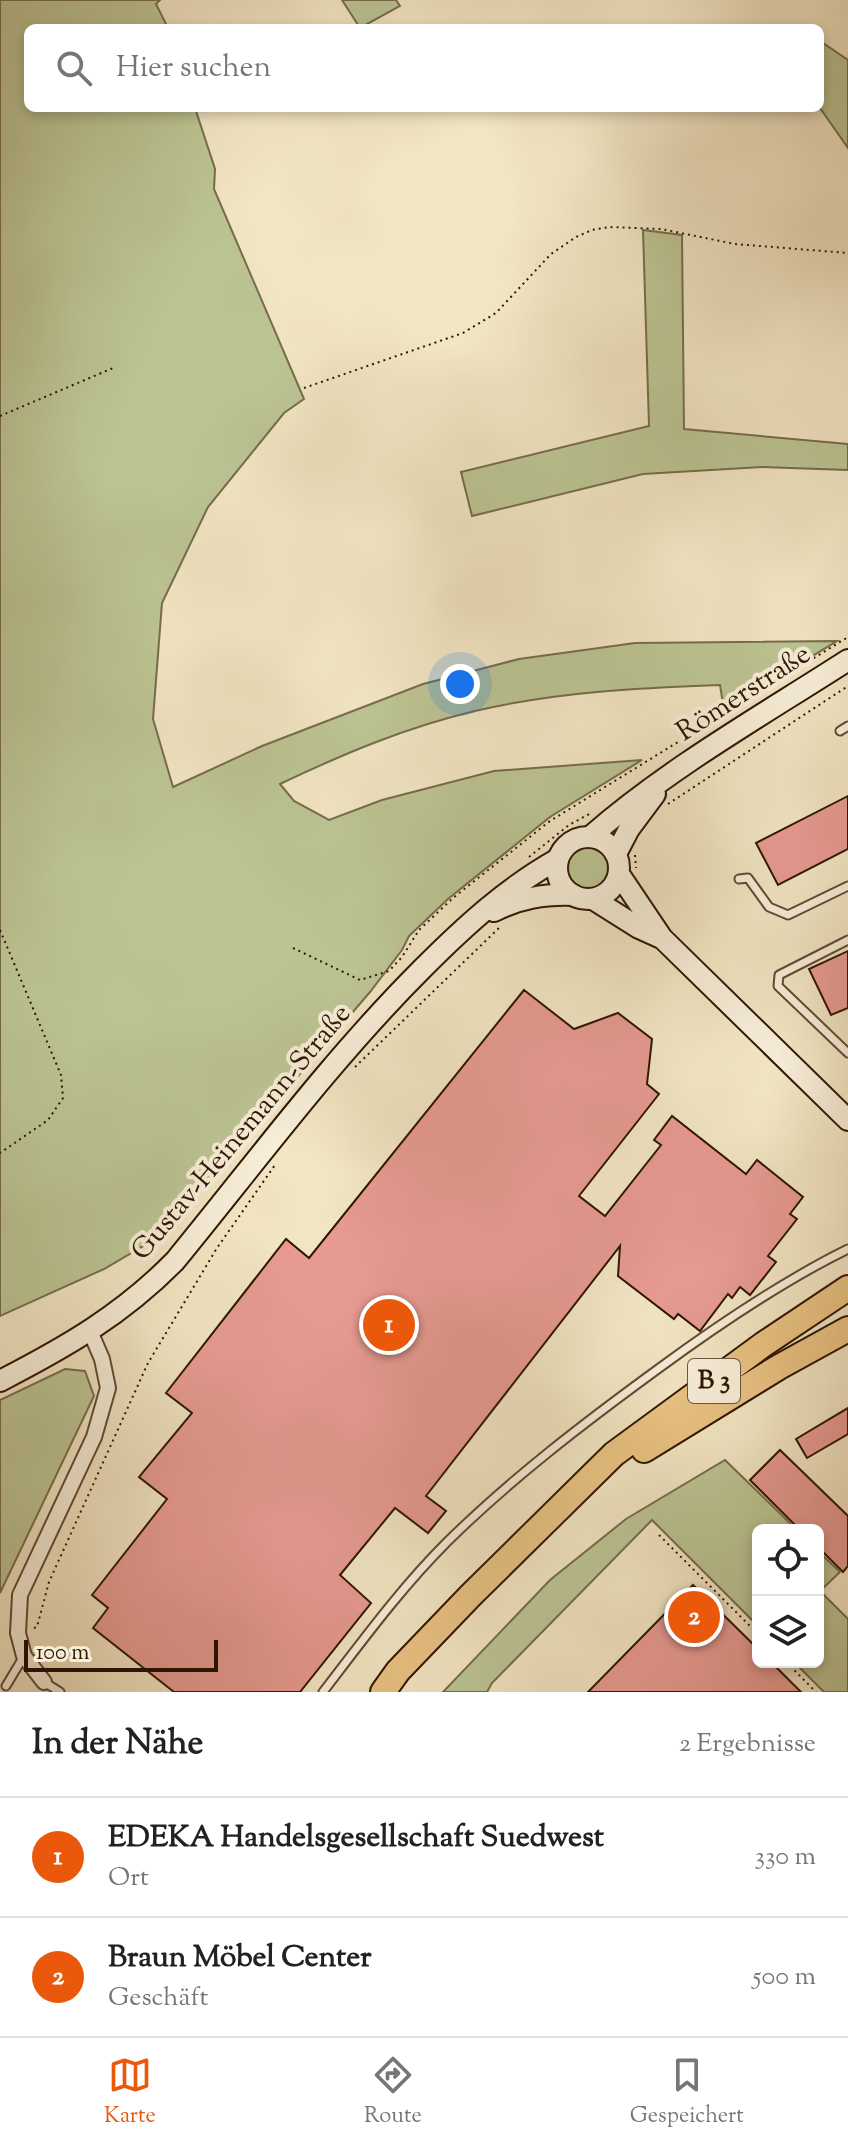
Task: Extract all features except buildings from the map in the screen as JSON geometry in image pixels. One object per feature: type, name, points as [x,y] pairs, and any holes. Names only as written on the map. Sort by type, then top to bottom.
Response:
[{"type":"main road","name":"B 3","points":[[383,1692],[398,1671],[471,1595],[614,1454],[764,1344],[848,1288]]},
{"type":"main road","name":"B 3","points":[[586,1482],[848,1329]]},
{"type":"main road","name":"B 3","points":[[394,1692],[471,1595]]},
{"type":"street","name":"Römerstraße","points":[[591,836],[669,775],[848,660]]},
{"type":"street","name":"Römerstraße","points":[[627,864],[633,822],[669,775]]},
{"type":"street","points":[[662,938],[583,897],[559,880],[558,859],[571,842],[591,836],[610,845],[627,864],[662,938],[848,1120]]},
{"type":"street","name":"Gustav-Heinemann-Straße","points":[[0,1381],[90,1331],[126,1307],[175,1261],[350,1045],[469,923],[531,874],[558,859]]},
{"type":"street","points":[[583,897],[609,892],[627,864]]},
{"type":"street","name":"Gustav-Heinemann-Straße","points":[[469,923],[510,903],[539,895],[583,897]]},
{"type":"street","points":[[44,1682],[24,1656],[18,1633],[20,1595],[94,1437],[108,1388],[102,1359],[90,1331]]},
{"type":"lane","points":[[739,879],[748,878],[769,907],[788,915],[848,886]]},
{"type":"lane","points":[[848,940],[779,975],[778,986],[848,1053]]},
{"type":"lane","points":[[323,1692],[386,1610],[447,1543],[564,1437],[692,1344],[809,1268],[848,1249]]},
{"type":"lane","points":[[6,1686],[24,1656]]},
{"type":"lane","points":[[44,1682],[60,1692]]},
{"type":"path","points":[[304,388],[463,333],[496,313],[551,254],[592,230],[609,227],[661,229],[735,244],[848,253]]},
{"type":"path","points":[[0,416],[113,368]]},
{"type":"path","points":[[293,948],[360,980],[389,971],[419,930],[453,898],[550,821],[848,637]]},
{"type":"path","points":[[660,811],[848,686]]},
{"type":"path","points":[[531,874],[526,862],[530,853],[569,825],[585,814],[600,810],[612,818]]},
{"type":"path","points":[[356,1067],[509,918]]},
{"type":"path","points":[[0,930],[61,1075],[63,1098],[48,1120],[0,1153]]},
{"type":"path","points":[[33,1628],[37,1627],[49,1582],[148,1363],[217,1248],[280,1158]]},
{"type":"path","points":[[659,1535],[752,1628]]},
{"type":"path","points":[[792,1668],[816,1692]]},
{"type":"green space","points":[[0,0],[160,0],[156,4],[166,24],[24,24],[24,112],[196,112],[215,169],[214,189],[304,399],[284,413],[208,507],[162,603],[153,719],[173,787],[262,746],[423,684],[519,659],[635,643],[837,641],[724,710],[720,685],[536,699],[475,711],[400,733],[280,784],[294,801],[329,820],[382,800],[494,771],[642,760],[550,817],[448,899],[409,936],[370,992],[162,1235],[104,1269],[0,1316]]},
{"type":"green space","points":[[342,0],[396,0],[400,6],[367,24],[357,24]]},
{"type":"green space","points":[[824,44],[848,60],[848,148],[823,112]]},
{"type":"green space","points":[[643,230],[682,235],[684,429],[848,444],[848,470],[762,467],[643,474],[472,516],[461,472],[649,426]]},
{"type":"green space","points":[[586,844],[603,851],[610,868],[603,885],[586,892],[569,885],[562,868],[569,851]]},
{"type":"green space","points":[[65,1369],[85,1371],[94,1396],[0,1593],[0,1400]]},
{"type":"green space","points":[[725,1460],[791,1524],[752,1524],[752,1620],[652,1520],[492,1683],[487,1692],[443,1692],[550,1580],[626,1519]]},
{"type":"green space","points":[[824,1557],[840,1572],[824,1587]]},
{"type":"green space","points":[[824,1595],[848,1619],[848,1692],[824,1692],[800,1668],[824,1668]]},
{"type":"place","name":"EDEKA Handelsgesellschaft Suedwest","points":[[389,1325]]},
{"type":"place","name":"Braun Möbel Center","points":[[694,1617]]}]
